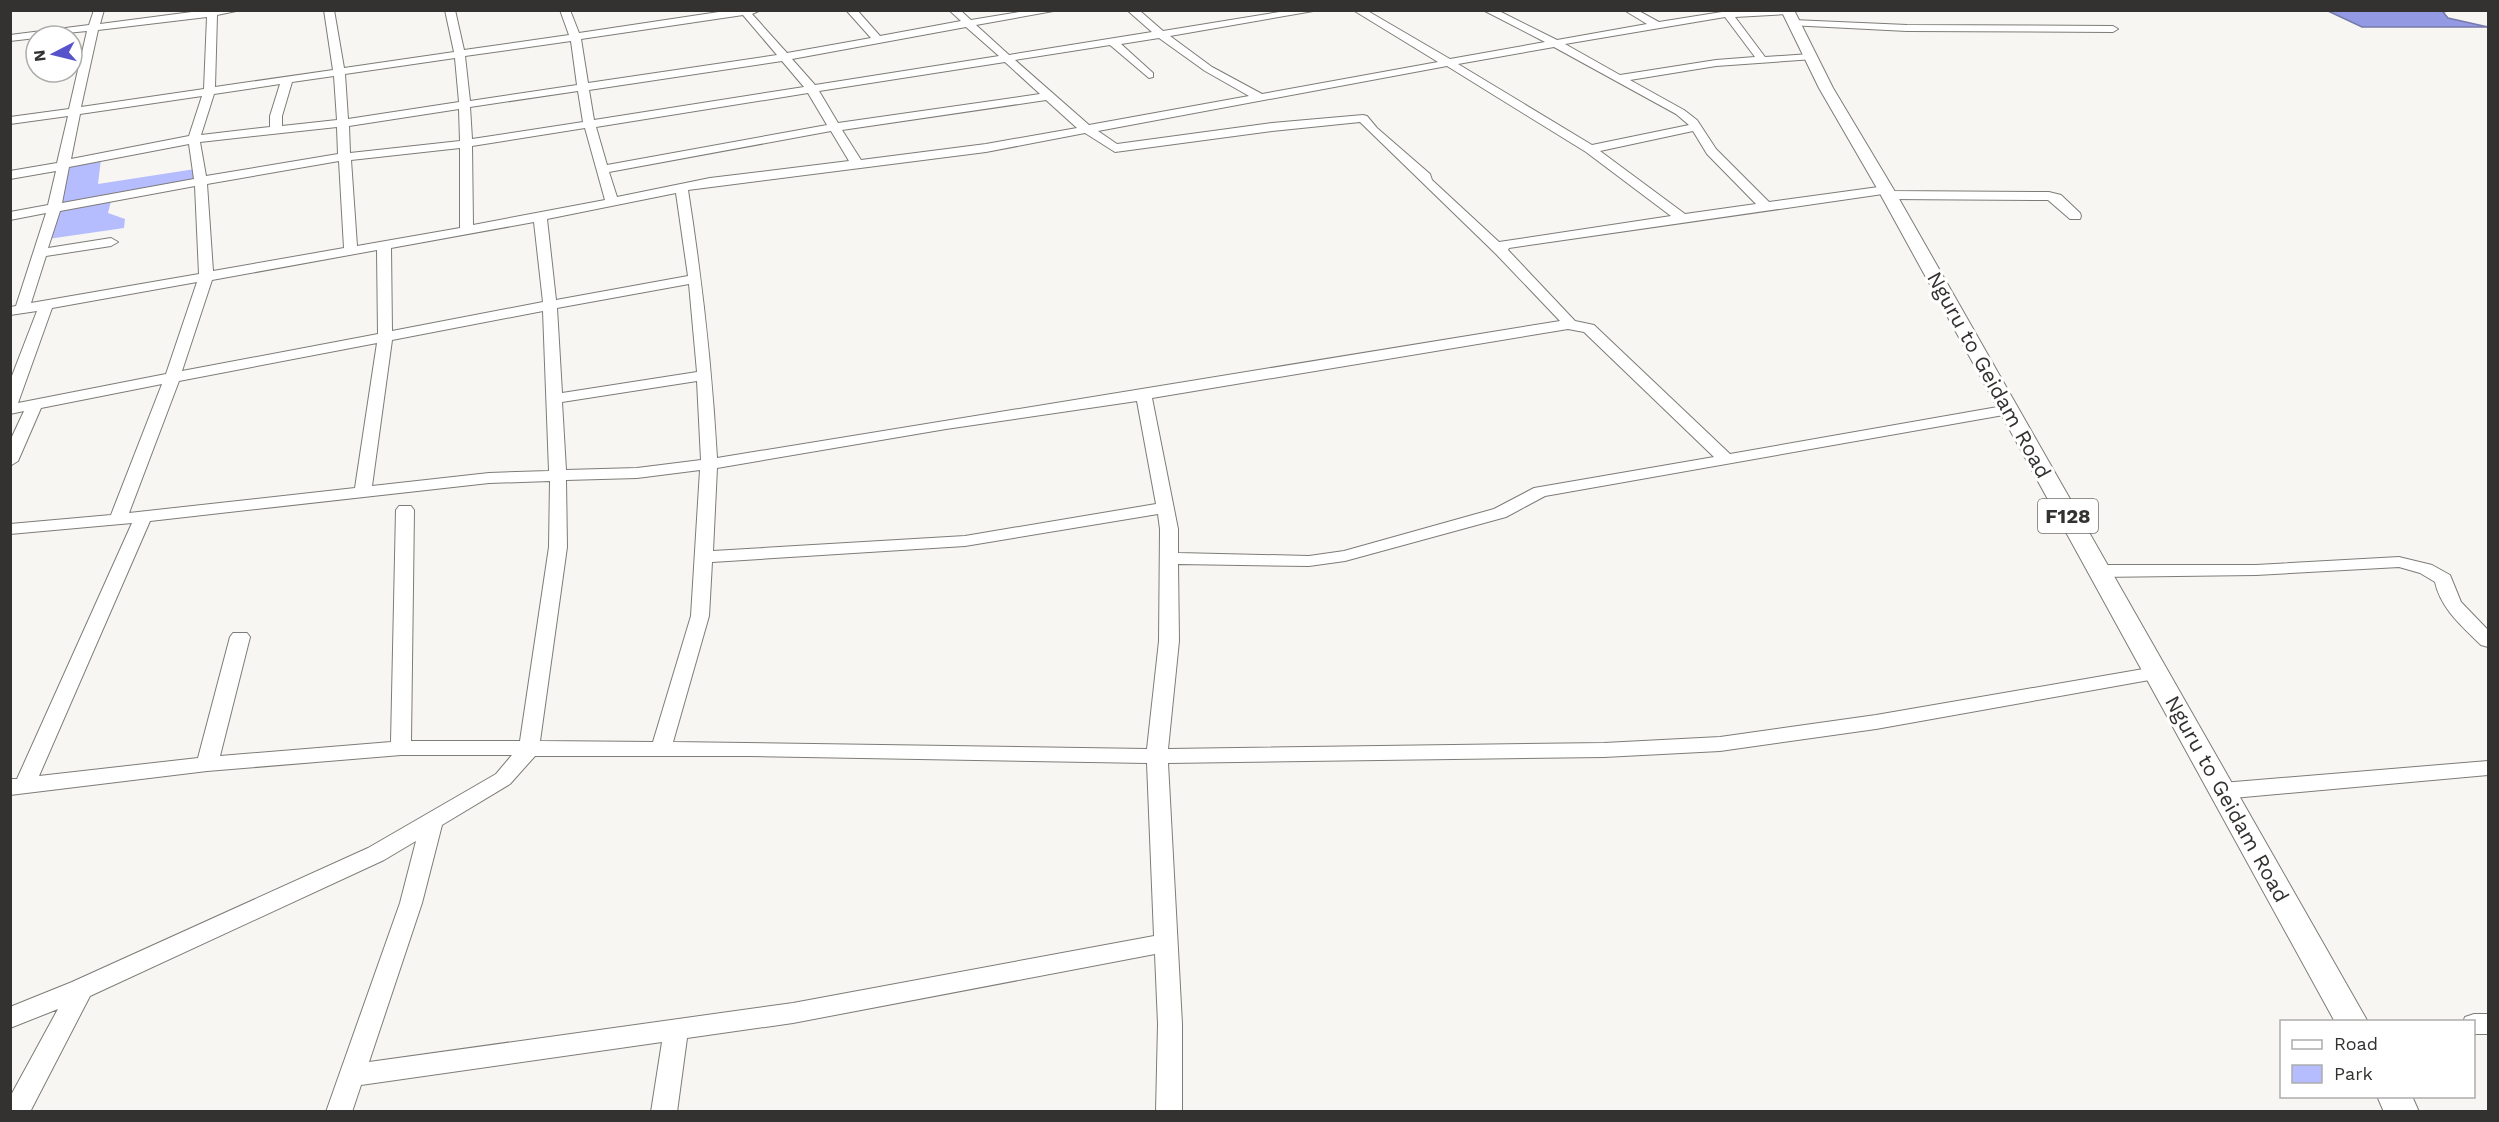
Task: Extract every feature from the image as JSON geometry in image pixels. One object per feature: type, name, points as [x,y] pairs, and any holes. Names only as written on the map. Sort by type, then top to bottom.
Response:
[{"type":"main road","name":"Nguru to Geidam Road","points":[[1789,15],[1826,88],[2351,1020]]},
{"type":"main road","points":[[2395,1098],[2402,1112]]},
{"type":"street","points":[[16,310],[40,253],[54,209],[99,10]]},
{"type":"street","points":[[10,38],[25,32],[94,27],[236,10]]},
{"type":"street","points":[[329,10],[339,70],[351,252]]},
{"type":"street","points":[[450,10],[459,53],[464,105],[467,230]]},
{"type":"street","points":[[565,10],[575,36],[589,123],[612,202]]},
{"type":"street","points":[[851,10],[878,40]]},
{"type":"street","points":[[954,10],[1078,123],[1115,148],[1272,127],[1364,118],[1373,130],[1426,177],[1426,181],[1501,251],[1568,320],[1566,324]]},
{"type":"street","points":[[10,175],[194,139],[342,123],[785,57],[969,23],[1054,10]]},
{"type":"street","points":[[1132,10],[1159,34],[1240,88],[1259,97]]},
{"type":"street","points":[[10,216],[344,156],[464,144],[1314,10]]},
{"type":"street","points":[[1358,10],[1590,149],[1682,218]]},
{"type":"street","points":[[1488,10],[1555,43],[1680,112],[1696,127],[1711,151],[1766,207]]},
{"type":"street","points":[[1629,10],[1657,25]]},
{"type":"street","points":[[1691,10],[1703,18]]},
{"type":"street","points":[[10,120],[749,11],[811,88],[857,164]]},
{"type":"street","points":[[118,519],[172,379],[206,277],[201,181],[194,139],[209,91],[212,12]]},
{"type":"street","points":[[16,310],[540,218],[681,187],[986,148],[1447,62],[1728,14],[1745,12],[1789,15],[1918,28],[2113,29]]},
{"type":"street","points":[[1728,14],[1762,60]]},
{"type":"street","points":[[1112,41],[1149,75]]},
{"type":"street","points":[[1620,78],[1716,63],[1810,57]]},
{"type":"street","points":[[276,131],[276,116],[287,79]]},
{"type":"street","points":[[603,169],[809,131],[1049,96]]},
{"type":"street","points":[[1590,149],[1696,127]]},
{"type":"street","points":[[661,749],[700,616],[709,464],[705,375],[695,279],[681,187]]},
{"type":"street","points":[[1501,251],[1503,245],[1507,243],[1682,218],[1887,193],[2049,196],[2056,198],[2075,216]]},
{"type":"street","points":[[10,1018],[81,989],[376,854],[503,779],[529,749],[558,547],[558,475],[550,305],[540,218]]},
{"type":"street","points":[[40,253],[111,242]]},
{"type":"street","points":[[363,492],[385,337],[384,245]]},
{"type":"street","points":[[10,409],[695,279]]},
{"type":"street","points":[[10,404],[46,304]]},
{"type":"street","points":[[10,529],[489,478],[637,473],[709,464],[923,428],[1144,395],[1566,324],[1589,328],[1727,460]]},
{"type":"street","points":[[554,399],[705,375]]},
{"type":"street","points":[[1144,395],[1168,529],[1168,641],[1157,756],[1170,1024],[1169,1112]]},
{"type":"street","points":[[10,461],[35,404]]},
{"type":"street","points":[[1168,558],[1309,561],[1345,556],[1500,513],[1540,492],[2009,410]]},
{"type":"street","points":[[704,557],[965,541],[1165,508]]},
{"type":"street","points":[[401,748],[405,510]]},
{"type":"street","points":[[18,785],[144,516]]},
{"type":"street","points":[[2099,571],[2256,570],[2399,562],[2426,569],[2444,579],[2454,606],[2488,641]]},
{"type":"street","points":[[207,764],[240,637]]},
{"type":"street","points":[[18,785],[207,764],[401,748],[1157,756],[1604,750],[1720,744],[1876,722],[2155,673]]},
{"type":"street","points":[[2222,791],[2488,768]]},
{"type":"street","points":[[339,1112],[411,903],[432,821]]},
{"type":"street","points":[[352,1075],[793,1013],[1166,943]]},
{"type":"street","points":[[16,1112],[81,989]]},
{"type":"street","points":[[664,1112],[676,1029]]},
{"type":"green space","points":[[101,159],[98,184],[195,169],[197,180],[57,208],[65,165]]},
{"type":"green space","points":[[111,201],[108,213],[125,219],[124,228],[48,239],[57,209]]},
{"type":"shaded area","points":[[2328,11],[2448,11],[2443,12],[2448,18],[2488,27],[2362,27]]}]
